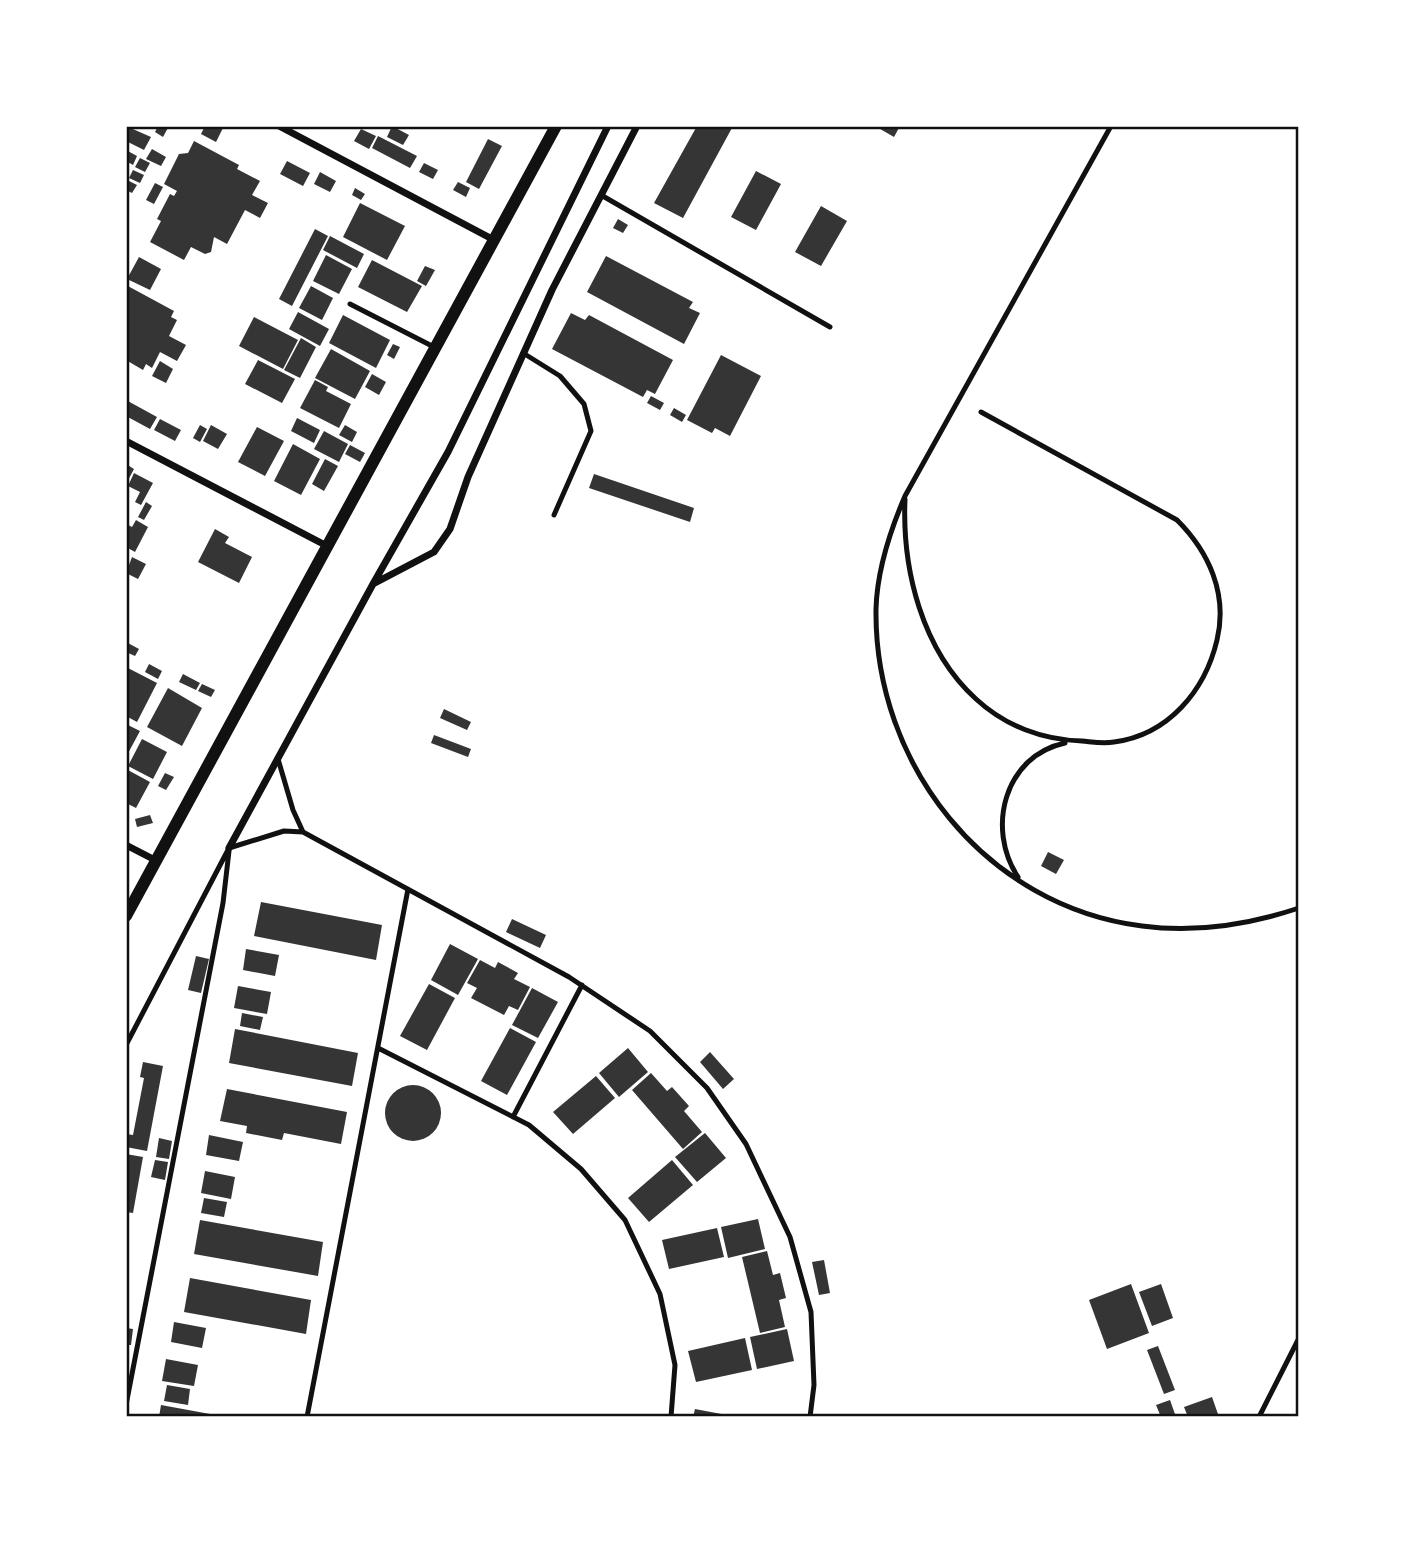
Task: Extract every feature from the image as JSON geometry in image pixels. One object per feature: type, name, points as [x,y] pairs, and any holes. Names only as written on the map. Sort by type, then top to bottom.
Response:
[{"type":"street","points":[[279,126],[495,241]]},
{"type":"street","points":[[126,916],[556,126]]},
{"type":"street","points":[[229,848],[448,452],[608,126]]},
{"type":"street","points":[[373,584],[434,552],[450,530],[468,477],[552,290],[637,126]]},
{"type":"street","points":[[126,441],[327,546]]},
{"type":"street","points":[[126,845],[155,860]]},
{"type":"lane","points":[[1111,126],[905,496],[896,517],[883,562],[876,608],[880,663],[891,713],[911,762],[940,808],[977,848],[1020,880],[1054,899],[1115,922],[1154,928],[1213,928],[1299,908]]},
{"type":"lane","points":[[601,195],[830,327]]},
{"type":"lane","points":[[350,304],[434,347]]},
{"type":"lane","points":[[523,354],[560,376],[584,404],[591,431],[554,515]]},
{"type":"lane","points":[[905,496],[905,540],[912,582],[929,630],[951,670],[975,698],[1004,720],[1037,734],[1097,743],[1130,739],[1160,726],[1185,704],[1195,691],[1215,649],[1220,620],[1217,588],[1207,558],[1198,544],[1177,520],[981,412]]},
{"type":"lane","points":[[1020,880],[1003,845],[1001,819],[1007,795],[1017,774],[1034,756],[1071,741]]},
{"type":"lane","points":[[277,757],[293,810],[303,832]]},
{"type":"lane","points":[[126,1045],[229,848],[284,831],[303,832],[408,889],[582,985],[650,1031],[707,1088],[746,1144],[790,1237],[811,1312],[814,1385],[810,1417]]},
{"type":"lane","points":[[126,1405],[223,903],[229,848]]},
{"type":"lane","points":[[307,1417],[408,889]]},
{"type":"lane","points":[[513,1117],[582,985]]},
{"type":"lane","points":[[378,1048],[529,1125],[581,1169],[625,1220],[660,1294],[675,1366],[671,1417]]},
{"type":"lane","points":[[1259,1417],[1299,1338]]},
{"type":"building","points":[[126,126],[151,137],[144,150],[126,141]]},
{"type":"building","points":[[158,126],[169,126],[163,137],[155,132]]},
{"type":"building","points":[[205,126],[224,126],[216,142],[201,134]]},
{"type":"building","points":[[392,126],[409,135],[403,145],[387,137]]},
{"type":"building","points":[[697,126],[733,126],[683,218],[654,203]]},
{"type":"building","points":[[875,126],[900,126],[894,137]]},
{"type":"building","points":[[361,129],[376,136],[369,149],[354,141]]},
{"type":"building","points":[[378,136],[417,156],[410,168],[372,148]]},
{"type":"building","points":[[488,139],[502,146],[479,189],[466,182]]},
{"type":"building","points":[[194,141],[239,165],[237,169],[260,181],[252,195],[268,203],[260,218],[245,210],[227,244],[214,237],[211,252],[205,254],[191,247],[184,260],[150,242],[161,221],[157,219],[170,194],[174,196],[177,191],[164,184],[179,154],[188,153]]},
{"type":"building","points":[[152,149],[166,157],[161,166],[146,159]]},
{"type":"building","points":[[126,150],[137,156],[133,165],[126,161]]},
{"type":"building","points":[[140,158],[150,163],[145,172],[135,167]]},
{"type":"building","points":[[287,161],[310,173],[303,186],[280,174]]},
{"type":"building","points":[[424,163],[438,170],[433,179],[419,172]]},
{"type":"building","points":[[133,170],[144,175],[140,183],[129,178]]},
{"type":"building","points":[[756,171],[781,184],[756,230],[731,217]]},
{"type":"building","points":[[320,172],[336,181],[330,192],[314,184]]},
{"type":"building","points":[[127,180],[137,185],[132,193],[126,190]]},
{"type":"building","points":[[458,182],[470,188],[466,197],[453,190]]},
{"type":"building","points":[[155,183],[163,187],[154,204],[146,200]]},
{"type":"building","points":[[355,188],[365,194],[361,200],[352,195]]},
{"type":"building","points":[[360,203],[405,226],[387,260],[343,237]]},
{"type":"building","points":[[821,206],[847,221],[821,266],[795,252]]},
{"type":"building","points":[[618,219],[628,225],[623,233],[613,228]]},
{"type":"building","points":[[315,229],[328,236],[292,306],[279,299]]},
{"type":"building","points":[[330,236],[364,254],[357,268],[323,250]]},
{"type":"building","points":[[326,255],[352,269],[339,294],[313,281]]},
{"type":"building","points":[[606,256],[693,302],[689,308],[700,313],[684,344],[587,292]]},
{"type":"building","points":[[139,257],[161,269],[150,290],[127,279]]},
{"type":"building","points":[[372,260],[422,286],[407,312],[358,287]]},
{"type":"building","points":[[425,266],[435,270],[426,286],[417,281]]},
{"type":"building","points":[[126,285],[174,311],[171,317],[177,320],[169,336],[186,345],[177,361],[160,352],[152,368],[146,364],[143,370],[126,360]]},
{"type":"building","points":[[311,286],[333,298],[322,320],[299,308]]},
{"type":"building","points":[[298,312],[329,329],[320,346],[289,329]]},
{"type":"building","points":[[571,313],[585,320],[589,315],[673,360],[655,394],[647,390],[643,397],[552,349]]},
{"type":"building","points":[[343,315],[390,340],[376,368],[329,343]]},
{"type":"building","points":[[254,317],[298,340],[283,369],[239,346]]},
{"type":"building","points":[[301,338],[316,347],[300,378],[284,370]]},
{"type":"building","points":[[393,344],[400,347],[394,359],[387,355]]},
{"type":"building","points":[[331,349],[370,371],[355,399],[315,378]]},
{"type":"building","points":[[721,355],[761,376],[730,436],[715,428],[712,433],[687,420]]},
{"type":"building","points":[[258,360],[295,379],[282,403],[245,384]]},
{"type":"building","points":[[160,361],[173,369],[166,383],[152,376]]},
{"type":"building","points":[[372,374],[386,382],[379,395],[365,387]]},
{"type":"building","points":[[315,380],[328,387],[326,391],[351,404],[339,428],[300,408]]},
{"type":"building","points":[[651,396],[664,403],[660,410],[647,403]]},
{"type":"building","points":[[126,400],[157,417],[150,429],[126,416]]},
{"type":"building","points":[[674,408],[686,415],[682,422],[670,415]]},
{"type":"building","points":[[297,418],[320,430],[314,443],[291,431]]},
{"type":"building","points":[[160,419],[181,430],[175,441],[154,430]]},
{"type":"building","points":[[200,425],[207,429],[200,442],[193,438]]},
{"type":"building","points":[[211,425],[227,434],[218,449],[203,441]]},
{"type":"building","points":[[345,425],[357,432],[352,442],[339,435]]},
{"type":"building","points":[[257,427],[284,441],[265,476],[238,462]]},
{"type":"building","points":[[324,431],[348,444],[339,462],[314,449]]},
{"type":"building","points":[[293,444],[320,459],[301,495],[274,481]]},
{"type":"building","points":[[350,445],[365,453],[360,462],[345,454]]},
{"type":"building","points":[[325,459],[338,466],[324,491],[312,484]]},
{"type":"building","points":[[126,464],[134,469],[126,484]]},
{"type":"building","points":[[134,473],[153,483],[141,505],[135,502],[140,492],[128,486]]},
{"type":"building","points":[[594,474],[694,508],[690,522],[589,488]]},
{"type":"building","points":[[146,502],[152,506],[144,520],[138,517]]},
{"type":"building","points":[[136,520],[148,527],[135,552],[126,547],[126,528],[128,525],[132,527]]},
{"type":"building","points":[[215,529],[229,537],[225,543],[252,557],[239,583],[198,562]]},
{"type":"building","points":[[132,557],[146,564],[138,579],[126,573]]},
{"type":"building","points":[[126,642],[139,649],[135,656],[126,652]]},
{"type":"building","points":[[149,664],[162,671],[158,679],[145,672]]},
{"type":"building","points":[[126,667],[157,683],[137,722],[126,716]]},
{"type":"building","points":[[183,674],[200,683],[196,690],[179,682]]},
{"type":"building","points":[[202,684],[215,690],[211,697],[198,691]]},
{"type":"building","points":[[168,688],[202,708],[182,746],[147,727]]},
{"type":"building","points":[[444,709],[471,722],[467,730],[440,718]]},
{"type":"building","points":[[126,724],[140,731],[126,757]]},
{"type":"building","points":[[434,735],[471,749],[468,757],[431,743]]},
{"type":"building","points":[[142,739],[167,752],[153,779],[128,766]]},
{"type":"building","points":[[126,769],[150,782],[136,808],[126,803]]},
{"type":"building","points":[[165,773],[174,777],[166,790],[158,786]]},
{"type":"building","points":[[150,815],[153,823],[137,827],[135,819]]},
{"type":"building","points":[[1048,852],[1064,860],[1056,874],[1041,866]]},
{"type":"building","points":[[261,902],[382,925],[376,960],[254,936]]},
{"type":"building","points":[[512,919],[546,935],[540,948],[506,932]]},
{"type":"building","points":[[450,944],[478,959],[458,995],[431,980]]},
{"type":"building","points":[[246,949],[279,955],[275,976],[243,970]]},
{"type":"building","points":[[196,956],[209,959],[201,993],[188,990]]},
{"type":"building","points":[[480,960],[495,968],[498,962],[518,973],[514,979],[530,987],[518,1010],[509,1006],[504,1015],[471,998],[477,988],[467,983]]},
{"type":"building","points":[[429,984],[455,998],[427,1050],[400,1036]]},
{"type":"building","points":[[238,986],[271,992],[267,1014],[234,1008]]},
{"type":"building","points":[[532,988],[558,1002],[538,1038],[512,1025]]},
{"type":"building","points":[[242,1013],[263,1017],[260,1030],[240,1026]]},
{"type":"building","points":[[510,1028],[536,1042],[507,1095],[481,1081]]},
{"type":"building","points":[[235,1029],[358,1053],[352,1086],[229,1063]]},
{"type":"building","points":[[628,1048],[648,1072],[619,1097],[599,1073]]},
{"type":"building","points":[[710,1052],[734,1079],[723,1089],[700,1062]]},
{"type":"building","points":[[143,1062],[163,1066],[147,1151],[126,1147],[126,1134],[133,1135],[144,1078],[140,1077]]},
{"type":"building","points":[[651,1073],[667,1091],[672,1087],[689,1106],[684,1111],[702,1132],[683,1149],[632,1090]]},
{"type":"building","points":[[596,1076],[615,1098],[573,1134],[553,1112]]},
{"type":"building","points":[[413,1085],[424,1087],[433,1093],[439,1102],[439,1124],[433,1133],[424,1139],[413,1141],[402,1139],[393,1133],[387,1124],[385,1113],[387,1102],[393,1093],[402,1087]]},
{"type":"building","points":[[227,1089],[347,1112],[341,1144],[284,1133],[282,1140],[246,1133],[247,1126],[220,1121]]},
{"type":"building","points":[[705,1133],[726,1158],[697,1182],[675,1157]]},
{"type":"building","points":[[209,1135],[243,1142],[239,1161],[206,1155]]},
{"type":"building","points":[[159,1138],[172,1141],[169,1159],[156,1157]]},
{"type":"building","points":[[126,1154],[143,1157],[133,1213],[126,1212]]},
{"type":"building","points":[[155,1160],[168,1162],[165,1180],[151,1177]]},
{"type":"building","points":[[672,1160],[693,1185],[649,1222],[628,1198]]},
{"type":"building","points":[[205,1171],[235,1177],[231,1199],[201,1193]]},
{"type":"building","points":[[204,1198],[227,1202],[224,1217],[201,1213]]},
{"type":"building","points":[[758,1219],[765,1249],[728,1258],[721,1227]]},
{"type":"building","points":[[200,1220],[323,1242],[318,1276],[194,1254]]},
{"type":"building","points":[[717,1228],[724,1257],[669,1269],[662,1240]]},
{"type":"building","points":[[767,1251],[773,1275],[780,1273],[786,1298],[779,1300],[785,1327],[760,1333],[742,1257]]},
{"type":"building","points":[[824,1260],[830,1293],[819,1295],[812,1262]]},
{"type":"building","points":[[190,1278],[311,1300],[306,1334],[184,1312]]},
{"type":"building","points":[[1131,1284],[1149,1333],[1107,1349],[1089,1300]]},
{"type":"building","points":[[1161,1284],[1173,1318],[1152,1326],[1139,1292]]},
{"type":"building","points":[[174,1322],[206,1328],[202,1348],[171,1342]]},
{"type":"building","points":[[126,1328],[133,1329],[131,1345],[126,1345]]},
{"type":"building","points":[[787,1329],[794,1361],[757,1369],[750,1337]]},
{"type":"building","points":[[745,1338],[752,1370],[696,1382],[688,1351]]},
{"type":"building","points":[[1158,1346],[1175,1390],[1164,1394],[1147,1350]]},
{"type":"building","points":[[166,1359],[198,1365],[194,1386],[162,1381]]},
{"type":"building","points":[[167,1385],[190,1389],[188,1405],[164,1401]]},
{"type":"building","points":[[1212,1397],[1219,1417],[1188,1417],[1184,1407]]},
{"type":"building","points":[[1170,1400],[1176,1417],[1161,1417],[1156,1405]]},
{"type":"building","points":[[161,1405],[221,1416],[221,1417],[159,1417]]},
{"type":"building","points":[[695,1409],[732,1416],[693,1417]]}]
